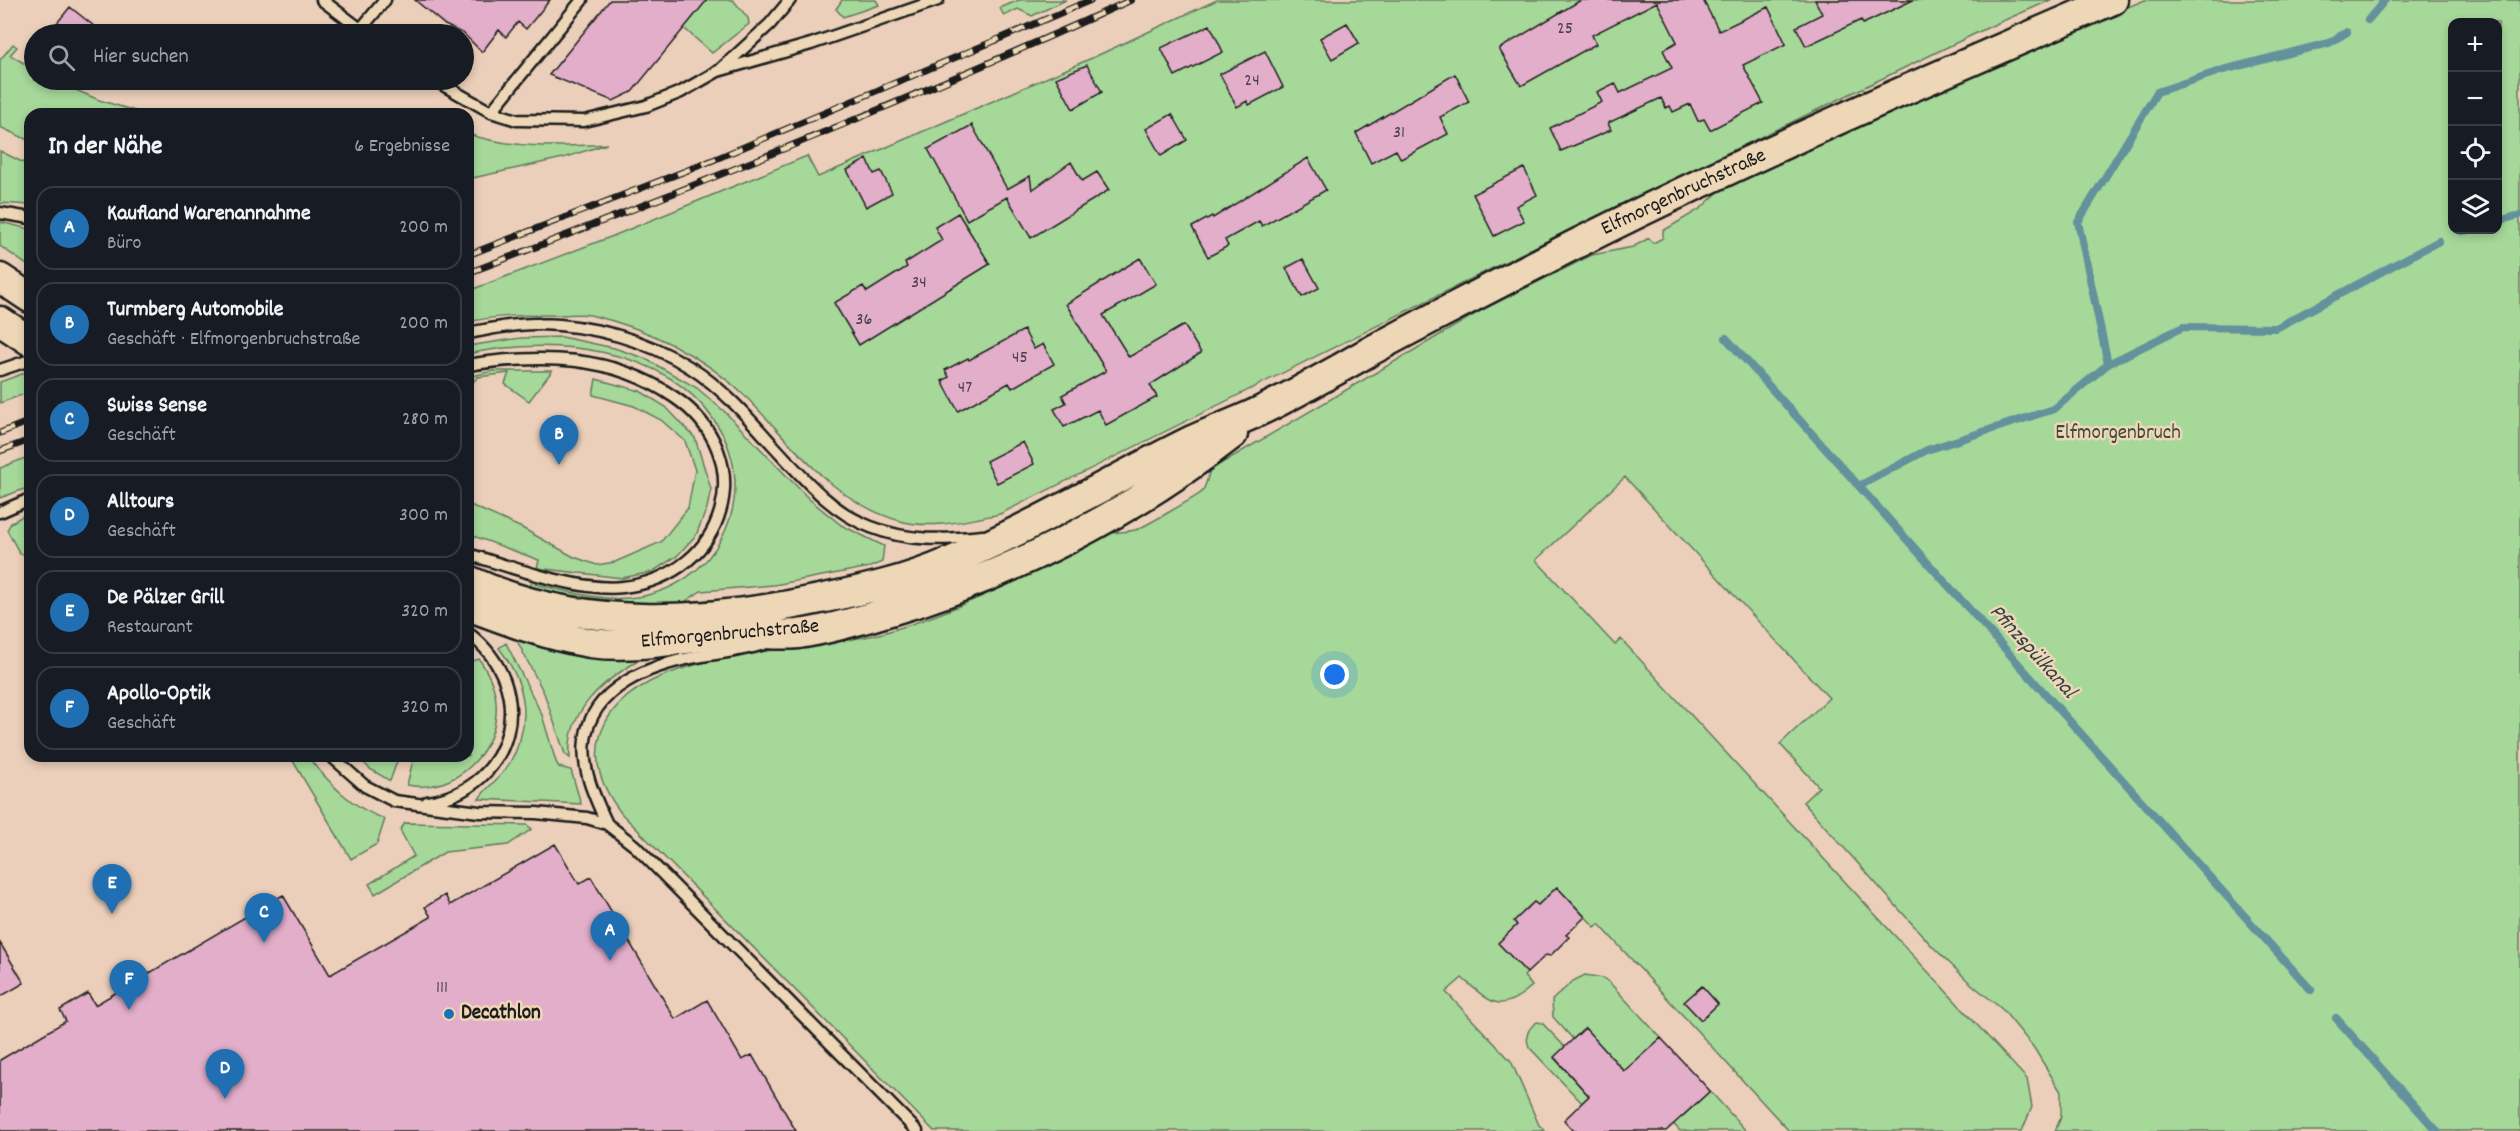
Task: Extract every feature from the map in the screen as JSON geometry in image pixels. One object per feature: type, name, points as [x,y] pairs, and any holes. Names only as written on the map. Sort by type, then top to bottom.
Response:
[{"type":"main road","name":"Elfmorgenbruchstraße","points":[[474,582],[520,600],[568,612],[662,620],[784,607],[858,591],[943,565],[1015,532],[1190,441],[1265,409],[1488,289],[1640,212],[1882,100],[2114,0]]},
{"type":"main road","points":[[0,278],[24,294]]},
{"type":"main road","name":"Elfmorgenbruchstraße","points":[[474,608],[546,634],[591,643],[672,642],[731,634],[798,634],[855,622],[921,602],[1023,561],[1195,464],[1265,409]]},
{"type":"lane","points":[[322,0],[354,24]]},
{"type":"lane","points":[[369,24],[385,0]]},
{"type":"lane","points":[[491,112],[582,0]]},
{"type":"lane","points":[[452,90],[491,112],[517,120],[584,121],[646,106],[681,92],[718,71],[771,24],[790,0]]},
{"type":"lane","points":[[718,71],[811,44],[938,0]]},
{"type":"lane","points":[[0,213],[24,217]]},
{"type":"lane","points":[[474,332],[540,324],[622,336],[692,368],[754,423],[809,483],[841,511],[870,527],[908,538],[931,540],[1015,532]]},
{"type":"lane","points":[[0,370],[20,340]]},
{"type":"lane","points":[[474,364],[546,357],[582,361],[621,370],[649,382],[675,397],[705,428],[717,448],[722,466],[724,492],[719,515],[710,537],[696,556],[680,568],[649,583],[621,588],[599,587],[528,572],[474,556]]},
{"type":"lane","points":[[0,512],[24,502]]},
{"type":"lane","points":[[607,824],[590,782],[585,738],[592,718],[616,687],[666,665],[696,657],[736,653],[798,634]]},
{"type":"lane","points":[[411,805],[440,800],[466,790],[492,765],[509,731],[512,707],[502,672],[486,647],[474,638]]},
{"type":"lane","points":[[337,762],[346,772],[378,795],[411,805],[478,812],[567,815],[607,824],[635,846],[917,1131]]},
{"type":"green space","points":[[696,0],[733,0],[748,18],[749,24],[712,53],[677,22]]},
{"type":"green space","points":[[842,0],[876,0],[879,5],[843,17],[836,9]]},
{"type":"green space","points":[[1019,0],[1066,0],[1032,16],[1018,9],[1004,16],[1000,8]]},
{"type":"green space","points":[[1217,0],[2051,0],[1991,26],[1593,218],[1000,514],[925,525],[900,521],[876,512],[834,486],[730,382],[693,356],[633,328],[583,314],[513,316],[474,321],[474,289],[613,236],[807,156],[818,177],[1092,58]]},
{"type":"green space","name":"Elfmorgenbruch","points":[[2145,0],[2520,0],[2520,1131],[2055,1131],[2061,1117],[2061,1092],[2034,1048],[2003,1010],[1969,982],[1932,946],[1803,802],[1819,787],[1780,744],[1829,698],[1625,477],[1536,560],[1615,645],[1621,639],[2027,1079],[2032,1107],[2022,1131],[1789,1131],[1599,924],[1595,927],[1557,887],[1538,905],[1534,902],[1514,921],[1517,925],[1499,943],[1527,973],[1524,976],[1532,986],[1521,995],[1503,1003],[1488,999],[1462,978],[1446,992],[1511,1061],[1539,1125],[1545,1131],[934,1131],[621,813],[609,795],[598,765],[598,744],[601,733],[619,704],[649,682],[687,667],[730,657],[860,638],[893,630],[948,611],[1002,587],[1100,536],[1139,528],[1202,492],[1210,470],[1484,309],[1592,255],[1633,247],[1649,238],[1653,243],[1663,238],[1663,231],[1700,209],[1726,185],[1939,84]],"holes":[[[1702,987],[1718,1004],[1701,1020],[1685,1002]]]},
{"type":"green space","points":[[13,44],[17,47],[10,55],[24,63],[24,90],[76,90],[125,108],[24,108],[24,138],[0,127],[0,60]]},
{"type":"green space","points":[[474,136],[520,145],[607,144],[563,158],[474,178]]},
{"type":"green space","points":[[0,151],[24,163],[24,205],[0,203]]},
{"type":"green space","points":[[0,222],[24,228],[24,263],[0,246]]},
{"type":"green space","points":[[562,337],[614,348],[644,358],[697,388],[725,412],[809,499],[841,525],[884,546],[882,562],[870,567],[774,585],[701,591],[674,609],[528,594],[531,583],[605,598],[629,598],[660,591],[686,578],[707,559],[723,535],[733,509],[735,480],[730,451],[716,423],[694,397],[667,376],[637,362],[604,352],[534,346],[474,353],[474,345],[521,338]]},
{"type":"green space","points":[[493,371],[552,371],[529,401],[505,384],[509,373],[478,377],[474,381],[474,376]]},
{"type":"green space","points":[[24,373],[24,394],[0,403],[0,382]]},
{"type":"green space","points":[[596,379],[640,391],[666,407],[695,438],[711,489],[707,508],[696,535],[677,556],[652,572],[622,578],[537,568],[539,560],[474,536],[474,507],[522,528],[574,557],[597,565],[615,562],[661,542],[688,508],[695,470],[685,441],[661,420],[634,406],[593,395]]},
{"type":"green space","points":[[24,458],[24,489],[0,498],[0,468]]},
{"type":"green space","points":[[24,515],[24,554],[20,554],[7,530],[11,523]]},
{"type":"green space","points":[[515,637],[638,657],[638,661],[599,689],[580,713],[570,741],[570,758],[565,754],[544,693]]},
{"type":"green space","points":[[506,643],[542,715],[556,762],[559,767],[571,770],[581,804],[479,799],[509,764],[522,734],[524,719],[521,690],[516,676],[499,648]]},
{"type":"green space","points":[[479,659],[485,669],[494,690],[496,702],[491,737],[483,752],[474,762],[474,660]]},
{"type":"green space","points":[[294,762],[312,762],[351,801],[385,819],[377,844],[351,859]]},
{"type":"green space","points":[[363,762],[397,762],[390,781]]},
{"type":"green space","points":[[413,762],[474,762],[458,776],[442,783],[425,786],[407,785]]},
{"type":"green space","points":[[405,823],[527,825],[532,829],[508,845],[445,852],[375,894],[369,884],[414,856],[400,830]]},
{"type":"green space","points":[[1585,975],[1603,978],[1610,983],[1661,1038],[1635,1062],[1632,1079],[1585,1029],[1573,1039],[1553,1017],[1552,1000],[1573,981]]},
{"type":"green space","points":[[1537,1022],[1542,1023],[1565,1047],[1554,1058],[1589,1096],[1582,1103],[1529,1047],[1528,1033]]},
{"type":"green space","points":[[1710,1091],[1746,1131],[1680,1131],[1664,1114],[1684,1115]]},
{"type":"building","points":[[415,0],[550,0],[526,29],[518,22],[506,37],[499,30],[482,52],[474,44],[474,24],[444,24]]},
{"type":"building","points":[[610,0],[707,0],[632,92],[613,101],[549,75]]},
{"type":"building","points":[[1581,0],[1703,0],[1719,31],[1768,7],[1786,44],[1743,65],[1763,103],[1710,130],[1704,119],[1698,121],[1690,104],[1673,112],[1670,106],[1666,108],[1661,98],[1608,123],[1611,130],[1561,151],[1550,128],[1602,102],[1597,92],[1615,83],[1620,93],[1672,68],[1663,50],[1677,42],[1657,2],[1592,35],[1596,44],[1521,86],[1499,49]]},
{"type":"building","points":[[1815,0],[1913,0],[1863,24],[1861,20],[1806,46],[1796,27],[1822,14]]},
{"type":"building","points":[[70,7],[91,24],[56,24]]},
{"type":"building","points":[[1347,23],[1359,43],[1332,59],[1320,38]]},
{"type":"building","points":[[1210,25],[1223,52],[1175,76],[1161,48]]},
{"type":"building","points":[[1265,51],[1283,87],[1249,105],[1247,101],[1237,107],[1220,74]]},
{"type":"building","points":[[1087,65],[1102,92],[1073,109],[1056,78]]},
{"type":"building","points":[[1455,74],[1469,102],[1440,117],[1448,134],[1401,159],[1396,150],[1371,163],[1356,133]]},
{"type":"building","points":[[1172,114],[1187,140],[1161,156],[1146,129]]},
{"type":"building","points":[[972,125],[1007,189],[1030,176],[1032,190],[1071,162],[1082,181],[1097,172],[1109,190],[1031,238],[1007,197],[967,220],[928,149]]},
{"type":"building","points":[[1308,158],[1326,190],[1262,226],[1259,221],[1225,240],[1228,246],[1208,257],[1192,227],[1212,216],[1213,218]]},
{"type":"building","points":[[867,159],[874,174],[881,171],[892,193],[866,207],[847,170]]},
{"type":"building","points":[[1524,168],[1537,195],[1516,206],[1524,221],[1494,236],[1473,194]]},
{"type":"building","points":[[958,213],[990,264],[859,345],[834,303],[863,286],[867,292],[907,267],[905,263],[942,240],[935,227]]},
{"type":"building","points":[[1140,258],[1156,284],[1103,315],[1129,357],[1184,325],[1201,353],[1150,385],[1157,397],[1106,425],[1098,410],[1064,427],[1054,409],[1066,403],[1062,395],[1106,371],[1066,304]]},
{"type":"building","points":[[1303,259],[1319,288],[1302,297],[1286,268]]},
{"type":"building","points":[[1024,330],[1034,349],[1043,344],[1054,364],[1012,388],[1009,383],[958,411],[942,381],[949,377],[945,370],[968,358],[969,360]]},
{"type":"building","points":[[1023,442],[1034,464],[997,483],[986,461]]},
{"type":"building","points":[[555,844],[579,884],[591,877],[675,1019],[707,1000],[742,1060],[752,1055],[796,1131],[0,1131],[0,1060],[66,1021],[60,1010],[88,993],[95,1005],[283,895],[330,975],[431,917],[425,907],[445,895],[450,905]]},
{"type":"building","points":[[1557,887],[1585,917],[1566,935],[1569,937],[1550,956],[1546,955],[1527,973],[1498,943],[1517,925],[1514,921],[1534,902],[1538,905]]},
{"type":"building","points":[[0,943],[24,983],[0,997]]},
{"type":"building","points":[[1702,986],[1718,1004],[1701,1020],[1684,1002]]},
{"type":"building","points":[[1585,1028],[1624,1071],[1661,1038],[1710,1091],[1666,1131],[1574,1131],[1564,1120],[1589,1096],[1554,1057]]},
{"type":"waterway","points":[[2368,20],[2385,0]]},
{"type":"waterway","points":[[2108,364],[2078,222],[2157,92],[2223,70],[2329,43],[2347,32]]},
{"type":"waterway","points":[[2502,220],[2520,215]]},
{"type":"waterway","points":[[1859,486],[1927,450],[2054,409],[2108,364],[2183,327],[2276,328],[2439,241]]},
{"type":"waterway","name":"Pfinzspülkanal","points":[[1726,338],[2311,990]]},
{"type":"waterway","name":"Pfinzspülkanal","points":[[2336,1018],[2437,1131]]},
{"type":"railway","points":[[474,253],[706,163],[1091,0]]},
{"type":"railway","points":[[474,271],[801,142],[1131,0]]},
{"type":"railway","points":[[0,433],[24,423]]},
{"type":"railway","points":[[0,451],[24,442]]},
{"type":"place","name":"Turmberg Automobile","points":[[559,465]]},
{"type":"place","name":"De Pälzer Grill","points":[[112,914]]},
{"type":"place","name":"Swiss Sense","points":[[264,943]]},
{"type":"place","name":"Kaufland Warenannahme","points":[[610,961]]},
{"type":"place","name":"Apollo-Optik","points":[[129,1010]]},
{"type":"place","name":"Decathlon","points":[[449,1014]]},
{"type":"place","name":"Alltours","points":[[225,1099]]}]
